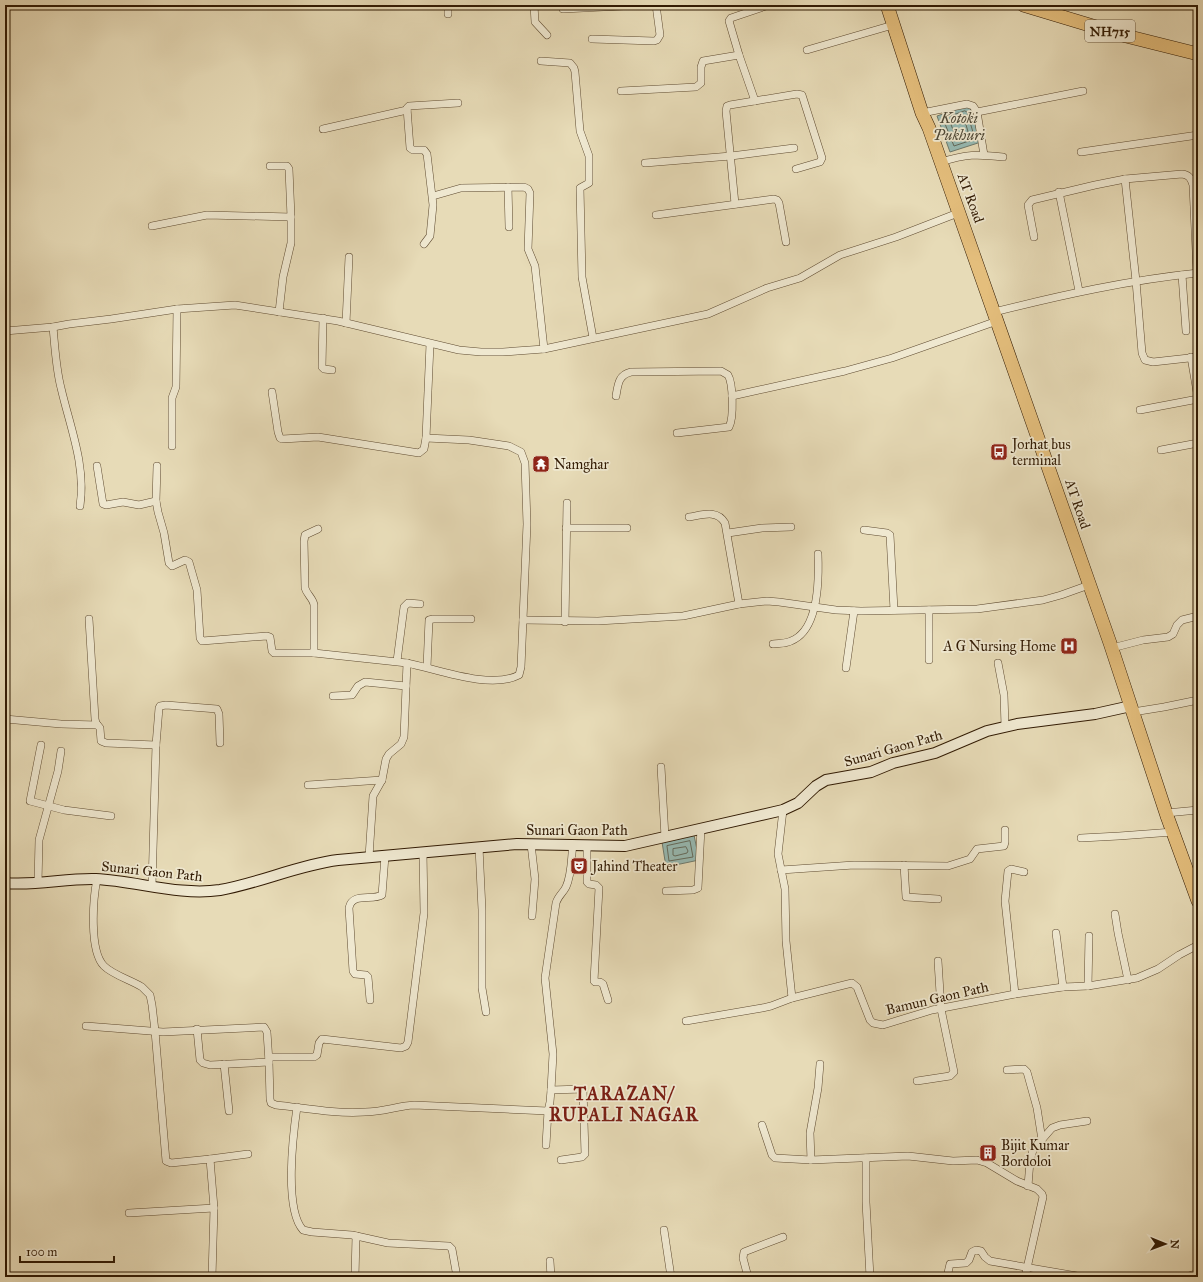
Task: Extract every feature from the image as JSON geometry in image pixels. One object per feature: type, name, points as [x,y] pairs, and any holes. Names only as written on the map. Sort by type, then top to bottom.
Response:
[{"type":"highway","name":"AT Road","points":[[887,5],[922,113],[996,316],[1112,648],[1166,812],[1197,895]]},
{"type":"highway","name":"NH715","points":[[1023,5],[1051,9],[1126,36],[1198,54]]},
{"type":"street","points":[[448,5],[448,14]]},
{"type":"street","points":[[534,5],[535,22],[547,35]]},
{"type":"street","points":[[563,9],[643,5]]},
{"type":"street","points":[[592,39],[658,40],[660,35],[656,5]]},
{"type":"street","points":[[755,101],[739,55],[729,19],[769,5]]},
{"type":"street","points":[[807,50],[893,25]]},
{"type":"street","points":[[621,91],[696,87],[702,83],[701,67],[703,61],[739,55]]},
{"type":"street","points":[[541,61],[570,63],[575,72],[580,131],[589,156],[589,183],[580,188],[581,258],[583,290],[593,338]]},
{"type":"street","points":[[977,112],[1083,91]]},
{"type":"street","points":[[735,204],[726,108],[730,105],[800,94],[803,97],[822,158],[820,162],[796,169]]},
{"type":"street","points":[[323,129],[406,110],[409,106],[458,103]]},
{"type":"street","points":[[922,113],[970,104],[975,107],[984,155]]},
{"type":"street","points":[[406,110],[410,148],[413,150],[424,150],[427,154],[433,196],[430,236],[424,244]]},
{"type":"street","points":[[1081,152],[1198,135]]},
{"type":"street","points":[[645,163],[731,156],[794,148]]},
{"type":"street","points":[[941,162],[964,155],[1003,157]]},
{"type":"street","points":[[270,166],[289,167],[291,217],[290,251],[283,277],[279,312]]},
{"type":"street","points":[[732,396],[845,371],[892,358],[996,316],[1079,291],[1136,281],[1197,273],[1196,210],[1193,185],[1190,177],[1182,174],[1125,179],[1059,192],[1029,202],[1028,209],[1034,237]]},
{"type":"street","points":[[1125,179],[1142,353],[1145,360],[1153,362],[1194,357],[1198,399],[1140,410]]},
{"type":"street","points":[[508,187],[509,227]]},
{"type":"street","points":[[433,196],[462,188],[528,188],[528,249],[535,266],[544,349]]},
{"type":"street","points":[[1059,192],[1079,291]]},
{"type":"street","points":[[656,215],[771,199],[778,200],[786,242]]},
{"type":"street","points":[[5,332],[53,328],[69,324],[177,309],[235,305],[323,318],[459,350],[481,352],[544,349],[708,314],[756,292],[800,278],[840,255],[896,237],[958,212]]},
{"type":"street","points":[[152,226],[207,215],[291,217]]},
{"type":"street","points":[[346,323],[349,257]]},
{"type":"street","points":[[1182,275],[1186,331]]},
{"type":"street","points":[[172,446],[172,398],[175,392],[176,382],[177,309]]},
{"type":"street","points":[[323,318],[322,367],[324,369],[332,370]]},
{"type":"street","points":[[53,328],[61,387],[76,445],[81,473],[82,493],[80,506]]},
{"type":"street","points":[[272,392],[278,432],[280,438],[282,439],[318,437],[417,453],[422,452],[426,438],[430,344]]},
{"type":"street","points":[[616,396],[620,377],[627,373],[721,371],[728,374],[730,378],[732,396],[731,422],[729,427],[677,433]]},
{"type":"street","points":[[157,466],[156,500],[164,533],[169,565],[173,565],[183,560],[187,560],[189,562],[197,590],[201,640],[209,641],[246,636],[268,636],[270,638],[272,651],[274,653],[314,653],[397,661],[466,678],[491,680],[514,677],[521,671],[527,524],[525,463],[523,457],[521,452],[516,448],[509,446],[468,440],[426,438]]},
{"type":"street","points":[[1161,450],[1198,443]]},
{"type":"street","points":[[97,466],[103,504],[106,505],[123,502],[139,505],[156,500]]},
{"type":"street","points":[[565,622],[567,503]]},
{"type":"street","points":[[689,517],[710,514],[719,515],[725,522],[728,533],[738,604]]},
{"type":"street","points":[[728,533],[791,527]]},
{"type":"street","points":[[566,528],[627,528]]},
{"type":"street","points":[[314,653],[314,605],[306,588],[304,541],[305,535],[318,529]]},
{"type":"street","points":[[864,530],[887,533],[890,536],[894,610]]},
{"type":"street","points":[[772,644],[785,643],[796,638],[807,625],[814,607],[818,590],[818,554]]},
{"type":"street","points":[[523,620],[565,622],[683,616],[753,602],[779,602],[854,611],[977,609],[1026,603],[1061,595],[1090,585]]},
{"type":"street","points":[[397,661],[404,607],[408,603],[420,604]]},
{"type":"street","points":[[929,610],[929,660]]},
{"type":"street","points":[[846,668],[854,611]]},
{"type":"street","points":[[1112,648],[1143,640],[1168,637],[1173,634],[1177,625],[1182,620],[1198,616]]},
{"type":"street","points":[[89,619],[95,719],[100,728],[101,741],[104,743],[156,745]]},
{"type":"street","points":[[427,668],[429,620],[471,620]]},
{"type":"street","points":[[370,857],[372,801],[382,780],[386,759],[389,754],[401,744],[404,737],[408,663]]},
{"type":"street","points":[[998,663],[1004,695],[1005,726]]},
{"type":"street","points":[[333,696],[351,696],[358,686],[365,682],[406,686]]},
{"type":"street","points":[[1132,709],[1164,707],[1198,700]]},
{"type":"street","points":[[152,886],[156,745],[158,710],[160,706],[166,705],[217,709],[219,714],[220,743]]},
{"type":"street","name":"Sunari Gaon Path","points":[[5,883],[38,883],[96,879],[182,891],[220,890],[322,863],[370,857],[531,844],[625,846],[783,810],[798,802],[816,786],[826,780],[871,772],[893,763],[935,753],[987,731],[1005,726],[1132,709]]},
{"type":"street","points":[[5,720],[97,725]]},
{"type":"street","points":[[41,745],[29,800],[31,802],[74,812],[111,816]]},
{"type":"street","points":[[38,883],[39,840],[58,771],[61,751]]},
{"type":"street","points":[[661,767],[665,837]]},
{"type":"street","points":[[308,785],[382,780]]},
{"type":"street","points":[[686,1021],[762,1008],[792,998],[786,941],[785,888],[778,854],[783,810]]},
{"type":"street","points":[[1166,812],[1198,810]]},
{"type":"street","points":[[666,891],[693,890],[698,888],[701,828]]},
{"type":"street","points":[[781,870],[854,866],[948,866],[970,859],[977,849],[1004,846],[1005,830]]},
{"type":"street","points":[[1081,838],[1173,832]]},
{"type":"street","points":[[531,844],[535,879],[532,916]]},
{"type":"street","points":[[546,1145],[553,1054],[546,978],[556,904],[558,897],[564,891],[568,881],[573,844]]},
{"type":"street","points":[[588,845],[587,882],[589,884],[596,885],[599,888],[594,980],[595,982],[600,982],[602,984],[608,1000]]},
{"type":"street","points":[[479,847],[482,910],[482,988],[486,1012]]},
{"type":"street","points":[[197,1029],[200,1060],[203,1063],[210,1065],[314,1057],[318,1055],[319,1042],[322,1039],[402,1048],[406,1046],[424,913],[423,852]]},
{"type":"street","points":[[370,1000],[368,977],[366,975],[355,974],[353,971],[350,908],[354,900],[382,895],[385,856]]},
{"type":"street","points":[[904,866],[906,897],[938,899]]},
{"type":"street","points":[[1015,994],[1005,914],[1005,893],[1008,871],[1011,869],[1024,872]]},
{"type":"street","points":[[96,879],[93,917],[96,950],[99,960],[108,970],[137,983],[146,990],[151,999],[166,1161],[171,1163],[248,1154]]},
{"type":"street","points":[[1115,914],[1128,980]]},
{"type":"street","points":[[1056,934],[1063,988]]},
{"type":"street","points":[[1088,936],[1088,986]]},
{"type":"street","name":"Bamun Gaon Path","points":[[792,998],[852,983],[857,988],[870,1020],[873,1024],[883,1025],[941,1009],[1015,994],[1088,986],[1137,978],[1158,969],[1179,955],[1198,945]]},
{"type":"street","points":[[917,1081],[950,1076],[954,1072],[941,1009],[938,961]]},
{"type":"street","points":[[86,1026],[169,1032],[197,1029],[264,1027],[267,1032],[270,1099],[271,1103],[276,1105],[352,1112],[367,1112],[396,1107],[414,1106],[548,1111]]},
{"type":"street","points":[[224,1064],[229,1111]]},
{"type":"street","points":[[811,1160],[810,1133],[818,1088],[820,1064]]},
{"type":"street","points":[[1007,1070],[1024,1069],[1027,1072],[1037,1108],[1042,1140]]},
{"type":"street","points":[[551,1090],[583,1089],[585,1154],[582,1157],[561,1160]]},
{"type":"street","points":[[296,1107],[293,1135],[292,1189],[298,1222],[303,1230],[356,1236],[388,1244],[450,1246],[452,1249],[457,1277]]},
{"type":"street","points":[[1028,1186],[1031,1155],[1033,1150],[1052,1128],[1087,1121]]},
{"type":"street","points":[[762,1125],[772,1155],[775,1158],[811,1160],[908,1156],[953,1161],[977,1160],[987,1163],[1013,1179],[1040,1191],[1043,1197],[1025,1277]]},
{"type":"street","points":[[866,1158],[866,1202],[870,1277]]},
{"type":"street","points":[[210,1159],[214,1208],[212,1277]]},
{"type":"street","points":[[129,1213],[214,1208]]},
{"type":"street","points":[[664,1230],[671,1277]]},
{"type":"street","points":[[355,1277],[356,1236]]},
{"type":"street","points":[[748,1277],[743,1258],[744,1252],[783,1237]]},
{"type":"street","points":[[947,1277],[950,1264],[966,1263],[973,1251],[981,1251],[990,1261],[1083,1277]]},
{"type":"street","points":[[550,1261],[551,1277]]},
{"type":"street","points":[[1186,1277],[1198,1273]]},
{"type":"water","name":"Kotoki Pukhuri","points":[[969,105],[981,142],[950,152],[937,116]]},
{"type":"water","points":[[694,835],[699,860],[666,867],[662,842]]},
{"type":"place","name":"Jorhat bus terminal","points":[[999,452]]},
{"type":"place","name":"Namghar","points":[[541,464]]},
{"type":"place","name":"A G Nursing Home","points":[[1069,646]]},
{"type":"place","name":"Jahind Theater","points":[[579,866]]},
{"type":"place","name":"Bijit Kumar Bordoloi","points":[[988,1153]]},
{"type":"district","name":"TARAZAN/ RUPALI NAGAR","points":[[624,1104]]}]
